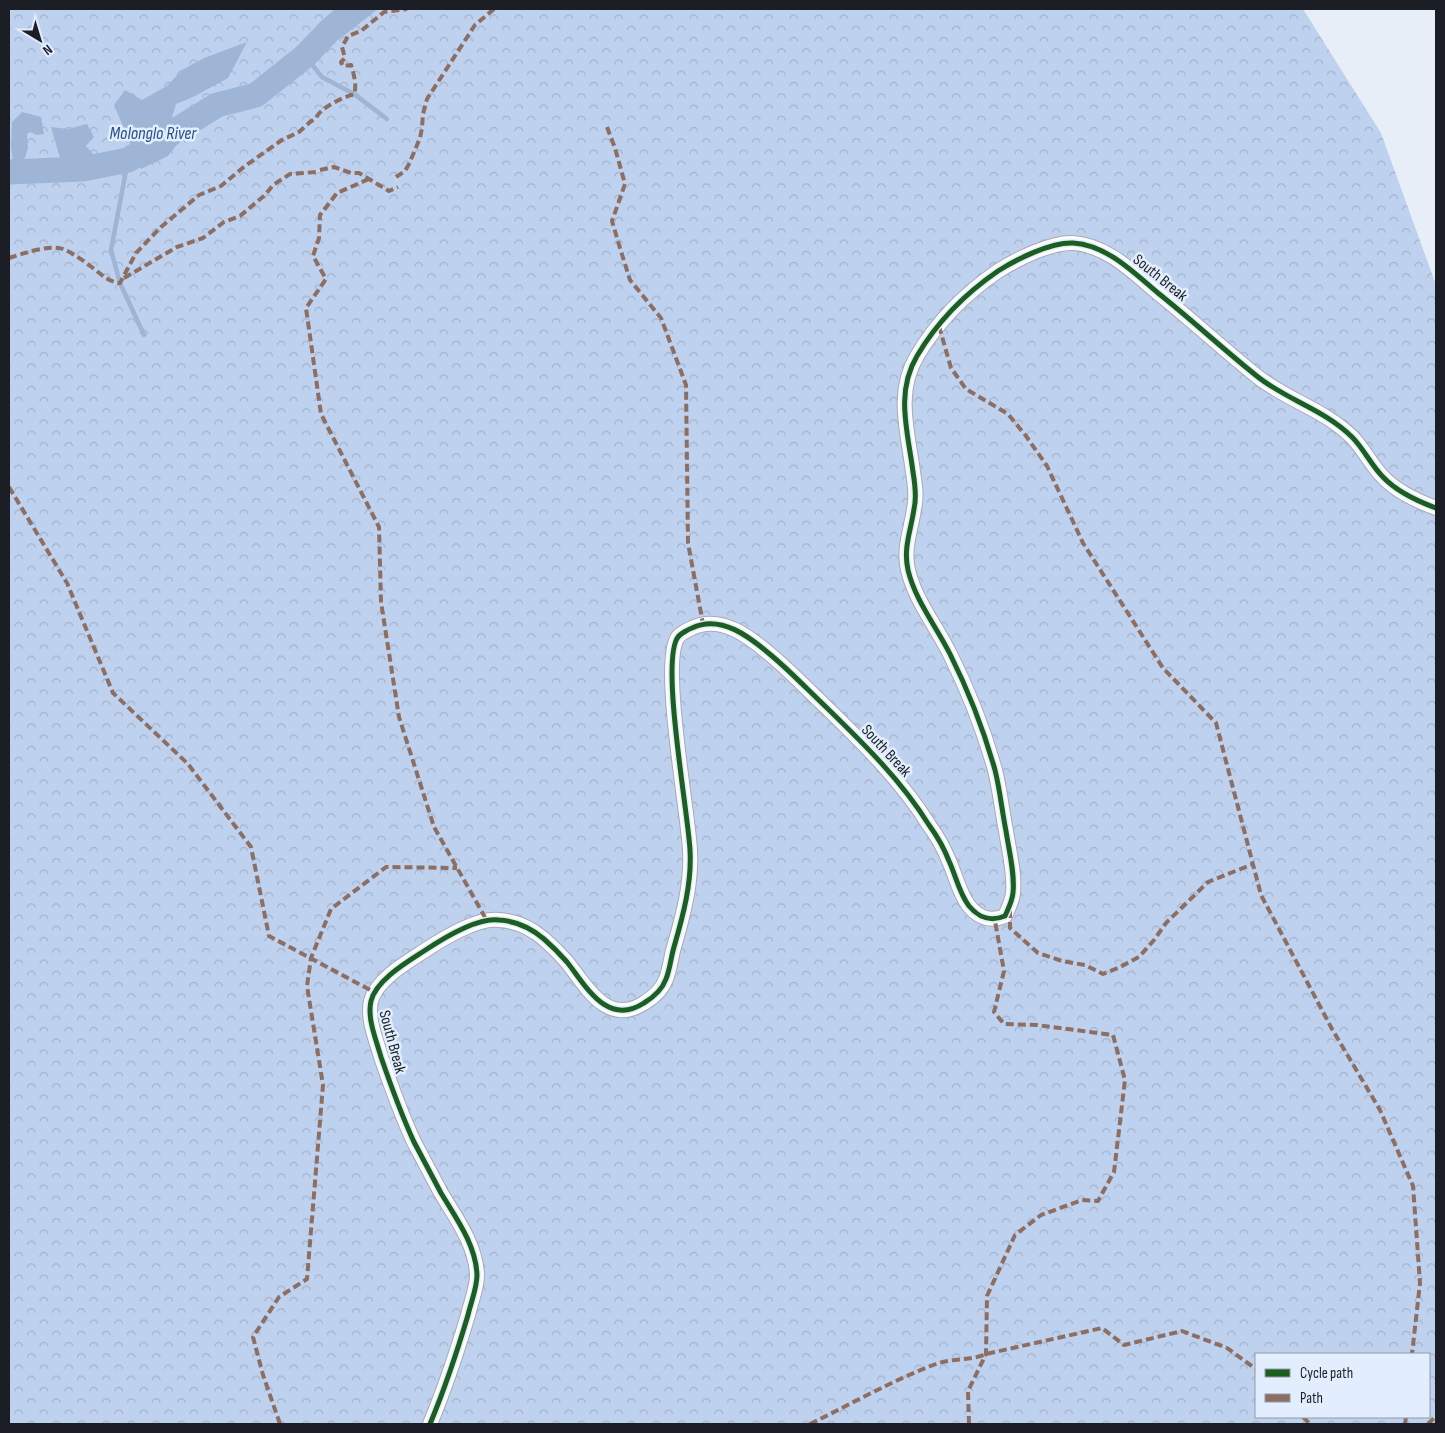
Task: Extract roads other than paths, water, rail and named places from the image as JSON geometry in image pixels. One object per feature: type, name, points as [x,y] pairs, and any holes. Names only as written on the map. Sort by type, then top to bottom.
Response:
[{"type":"street","name":"South Break","points":[[430,1424],[454,1362],[478,1281],[476,1265],[468,1240],[414,1141],[392,1091],[371,1020],[370,1007],[374,992],[400,967],[428,948],[476,922],[486,919],[515,923],[529,929],[544,939],[567,962],[591,995],[603,1004],[625,1010],[636,1008],[658,992],[665,981],[685,907],[691,853],[671,680],[673,649],[678,637],[688,629],[703,624],[718,623],[732,628],[761,646],[851,732],[881,762],[904,789],[928,823],[948,857],[963,896],[972,909],[982,918],[994,921],[1005,916],[1013,892],[1011,860],[995,770],[977,718],[950,654],[914,588],[908,574],[906,560],[907,538],[916,494],[904,410],[904,393],[913,363],[924,345],[962,300],[982,282],[1002,268],[1018,259],[1054,245],[1073,243],[1106,253],[1122,263],[1181,311],[1260,380],[1306,404],[1338,425],[1353,438],[1375,468],[1390,483],[1413,499],[1436,508]]},
{"type":"water","points":[[348,9],[378,9],[342,37],[319,37],[334,17]]},
{"type":"water","name":"Molonglo River","points":[[247,42],[228,78],[176,104],[172,117],[190,128],[168,156],[141,169],[114,105],[125,90],[142,100],[167,86],[182,70],[204,58]]},
{"type":"water","points":[[22,112],[41,117],[44,134],[37,135],[30,132],[27,134],[28,148],[24,160],[13,162],[11,147],[12,122]]},
{"type":"water","name":"Molonglo River","points":[[87,124],[94,137],[86,146],[93,154],[85,175],[67,182],[51,127],[68,129]]},
{"type":"waterway","name":"Molonglo River","points":[[9,172],[83,169],[128,160],[217,105],[256,95],[305,56],[354,9]]},
{"type":"waterway","points":[[305,56],[322,77],[354,94],[387,119]]},
{"type":"waterway","points":[[128,160],[111,250],[120,283],[144,335]]}]
